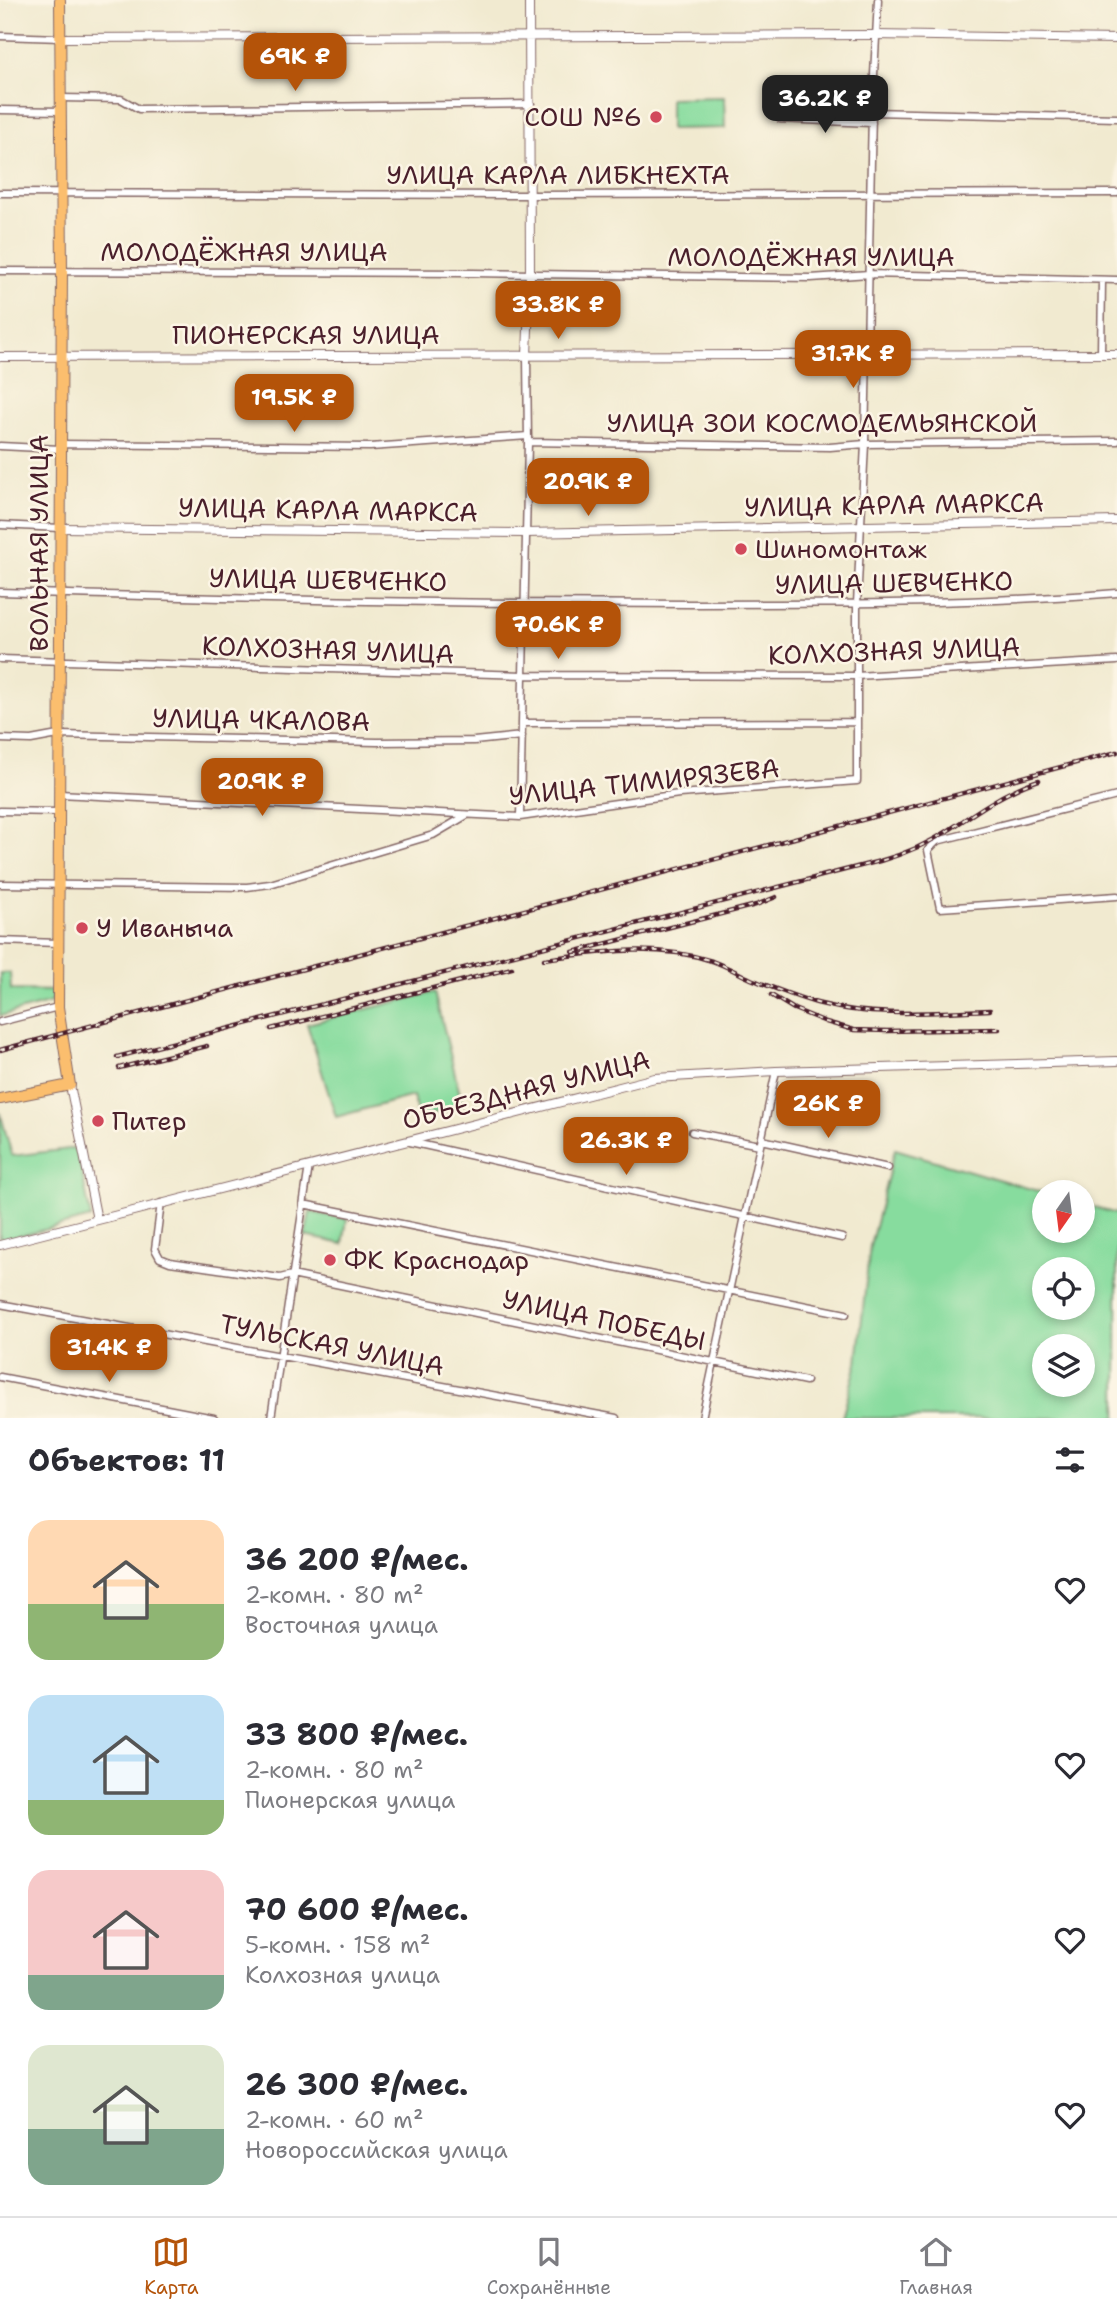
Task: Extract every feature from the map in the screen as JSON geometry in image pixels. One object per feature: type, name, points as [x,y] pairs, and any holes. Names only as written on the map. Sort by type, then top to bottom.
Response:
[{"type":"main road","name":"ВОЛЬНАЯ УЛИЦА","points":[[60,0],[62,270],[58,1007],[70,1085]]},
{"type":"main road","points":[[0,1099],[70,1085]]},
{"type":"street","points":[[520,817],[531,195],[529,0]]},
{"type":"street","points":[[522,723],[856,722],[857,604],[862,528],[872,194],[872,111],[878,0]]},
{"type":"street","points":[[0,36],[875,35],[1117,39]]},
{"type":"street","points":[[61,98],[121,99],[139,109],[531,104]]},
{"type":"street","points":[[0,110],[61,111]]},
{"type":"street","points":[[872,111],[1117,118]]},
{"type":"street","points":[[780,119],[872,123]]},
{"type":"street","name":"УЛИЦА КАРЛА ЛИБКНЕХТА","points":[[0,193],[1117,193]]},
{"type":"street","name":"МОЛОДЁЖНАЯ УЛИЦА","points":[[0,271],[811,278],[869,274],[1117,280]]},
{"type":"street","points":[[1101,354],[1102,280]]},
{"type":"street","name":"ПИОНЕРСКАЯ УЛИЦА","points":[[0,357],[1117,354]]},
{"type":"street","name":"УЛИЦА ЗОИ КОСМОДЕМЬЯНСКОЙ","points":[[0,446],[370,447],[528,439],[830,447],[865,444],[1117,441]]},
{"type":"street","name":"УЛИЦА КАРЛА МАРКСА","points":[[0,525],[526,533],[1117,521]]},
{"type":"street","name":"УЛИЦА ШЕВЧЕНКО","points":[[0,592],[524,604],[857,604],[1030,600],[1117,593]]},
{"type":"street","name":"КОЛХОЗНАЯ УЛИЦА","points":[[0,659],[524,675],[856,676],[1117,661]]},
{"type":"street","name":"УЛИЦА ТИМИРЯЗЕВА","points":[[59,794],[520,817],[679,794],[857,781],[856,722]]},
{"type":"street","name":"УЛИЦА ЧКАЛОВА","points":[[0,739],[31,740],[58,734],[377,742],[474,741],[522,736]]},
{"type":"street","points":[[1117,796],[937,841],[928,850],[940,908],[1117,896]]},
{"type":"street","points":[[0,811],[58,812]]},
{"type":"street","points":[[0,884],[247,887],[270,884],[433,835],[467,815]]},
{"type":"street","points":[[0,941],[58,943]]},
{"type":"street","points":[[0,1022],[58,1007]]},
{"type":"street","name":"ОБЪЕЗДНАЯ УЛИЦА","points":[[0,1245],[655,1078],[776,1071],[1117,1060]]},
{"type":"street","points":[[702,1418],[776,1071]]},
{"type":"street","name":"ВОЛЬНАЯ УЛИЦА","points":[[70,1085],[97,1220]]},
{"type":"street","points":[[692,1132],[761,1142],[888,1168]]},
{"type":"street","points":[[404,1141],[842,1238]]},
{"type":"street","points":[[271,1418],[309,1166]]},
{"type":"street","name":"УЛИЦА ПОБЕДЫ","points":[[161,1203],[155,1248],[160,1258],[170,1262],[280,1278],[292,1275],[806,1381]]},
{"type":"street","points":[[303,1204],[846,1314]]},
{"type":"street","name":"ТУЛЬСКАЯ УЛИЦА","points":[[0,1304],[616,1418]]},
{"type":"street","points":[[0,1377],[214,1418]]},
{"type":"green space","points":[[724,97],[725,128],[670,129],[670,98]]},
{"type":"green space","points":[[0,973],[10,973],[11,990],[53,991],[52,1002],[0,1016]]},
{"type":"green space","points":[[435,992],[463,1107],[418,1117],[413,1096],[336,1117],[307,1024]]},
{"type":"green space","points":[[0,1112],[12,1156],[77,1148],[91,1218],[0,1241]]},
{"type":"green space","points":[[895,1149],[1032,1189],[1032,1243],[1095,1243],[1096,1208],[1117,1214],[1117,1418],[842,1418],[857,1363],[870,1246]]},
{"type":"green space","points":[[310,1212],[347,1219],[343,1244],[305,1236]]},
{"type":"railway","points":[[0,1050],[1117,752]]},
{"type":"railway","points":[[117,1057],[880,861],[924,844],[1004,795],[1039,780]]},
{"type":"railway","points":[[573,952],[756,905],[776,897]]},
{"type":"railway","points":[[544,959],[628,951],[670,952],[712,961],[794,996],[842,1008],[905,1013],[990,1010]]},
{"type":"railway","points":[[271,1029],[512,968]]},
{"type":"railway","points":[[771,995],[794,1009],[854,1030],[999,1029]]},
{"type":"railway","points":[[119,1068],[207,1046]]},
{"type":"place","name":"СОШ №6","points":[[656,117]]},
{"type":"place","name":"Шиномонтаж","points":[[741,549]]},
{"type":"place","name":"У Иваныча","points":[[82,928]]},
{"type":"place","name":"Питер","points":[[98,1121]]},
{"type":"place","name":"ФК Краснодар","points":[[330,1260]]}]
